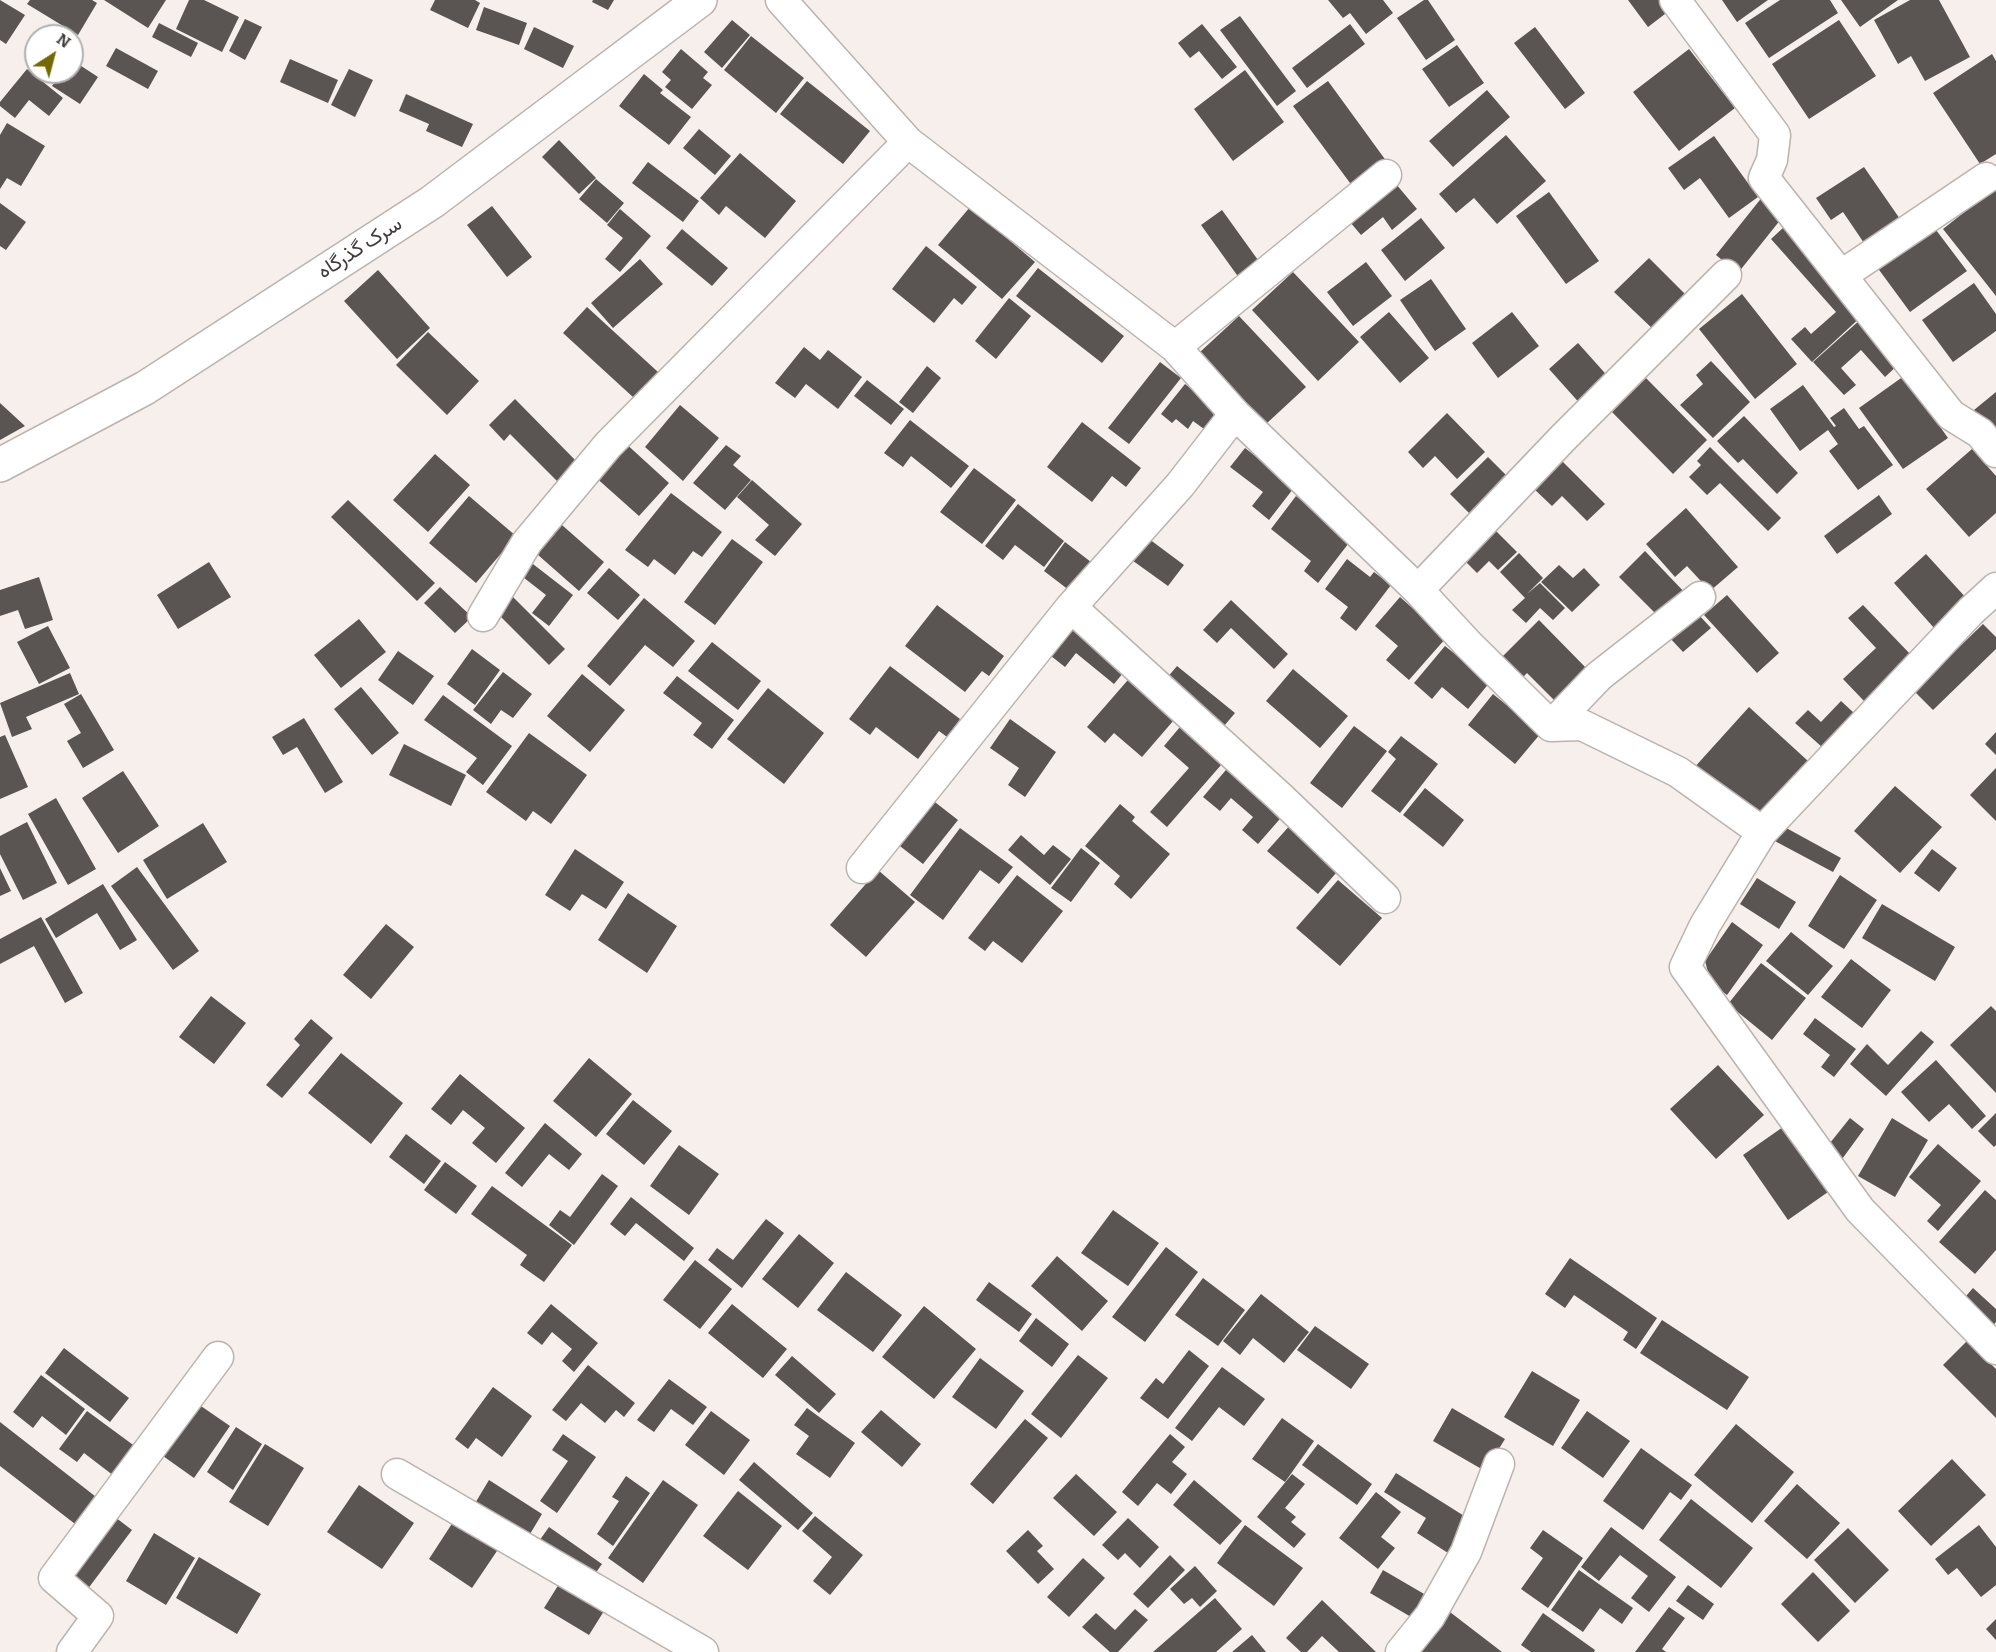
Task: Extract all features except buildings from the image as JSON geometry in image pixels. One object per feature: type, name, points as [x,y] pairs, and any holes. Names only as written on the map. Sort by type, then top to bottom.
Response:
[{"type":"street","name":"سرک گذرگاه","points":[[0,465],[145,388],[432,202],[700,0]]},
{"type":"street","points":[[781,0],[909,142],[1175,347],[1235,414],[1418,590],[1468,644],[1551,726],[1582,725],[1678,772],[1762,832]]},
{"type":"street","points":[[1675,0],[1775,135],[1772,160],[1764,178],[1951,415],[1980,433],[1996,452]]},
{"type":"street","points":[[483,616],[527,542],[608,445],[772,277],[909,142]]},
{"type":"street","points":[[1175,347],[1386,175]]},
{"type":"street","points":[[1842,275],[1986,178]]},
{"type":"street","points":[[1418,590],[1563,438],[1726,275]]},
{"type":"street","points":[[861,868],[1071,607],[1180,485],[1235,414]]},
{"type":"street","points":[[1996,588],[1971,611],[1762,832],[1705,925],[1685,967],[1860,1210],[1996,1349]]},
{"type":"street","points":[[1551,726],[1599,676],[1700,597]]},
{"type":"street","points":[[1071,607],[1280,797],[1385,898]]},
{"type":"street","points":[[72,1652],[98,1616],[54,1578],[218,1357]]},
{"type":"street","points":[[1401,1652],[1430,1616],[1466,1552],[1499,1464]]},
{"type":"street","points":[[397,1474],[704,1652]]}]
